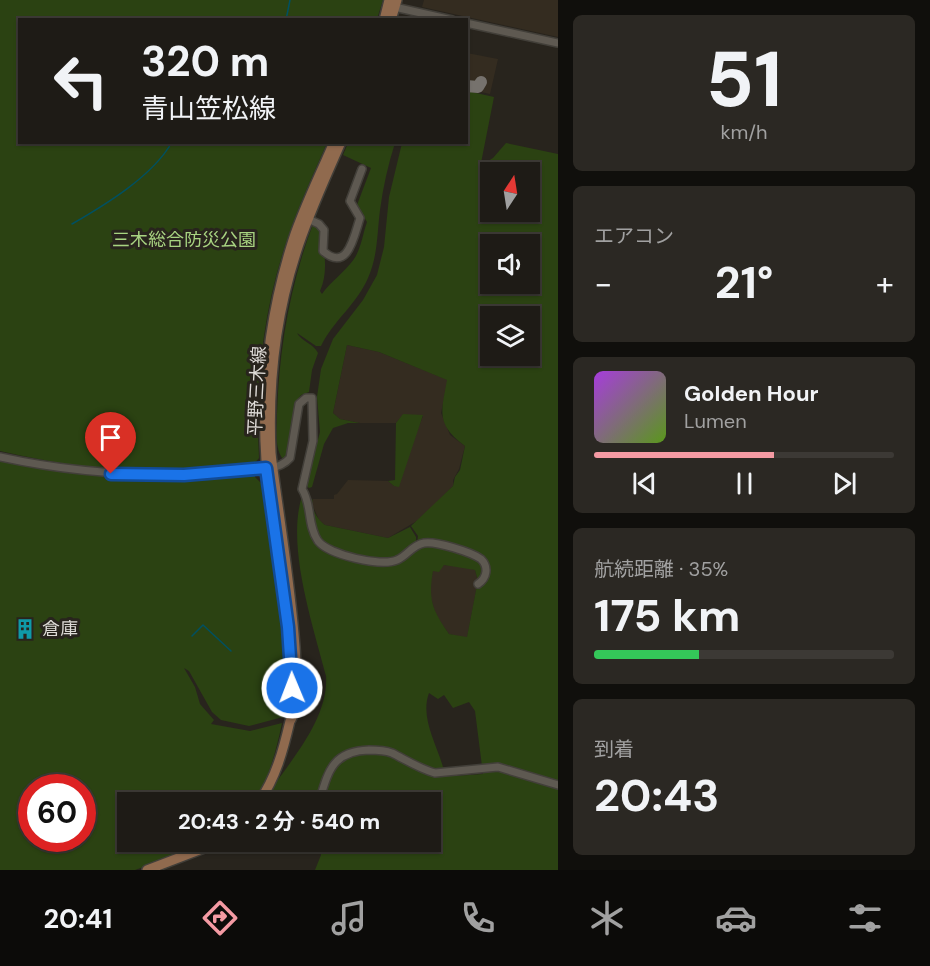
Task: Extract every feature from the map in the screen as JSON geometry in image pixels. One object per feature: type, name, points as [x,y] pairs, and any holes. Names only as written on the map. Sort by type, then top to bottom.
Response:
[{"type":"main road","points":[[385,18],[392,3]]},
{"type":"main road","points":[[391,18],[392,3]]},
{"type":"main road","name":"平野三木線","points":[[265,792],[279,766],[290,722],[292,669],[264,423],[265,387],[275,308],[282,276],[299,225],[332,144]]},
{"type":"main road","name":"平野三木線","points":[[269,468],[275,344],[288,279],[308,219],[340,144]]},
{"type":"main road","points":[[147,870],[194,852]]},
{"type":"street","points":[[392,3],[445,18]]},
{"type":"street","points":[[468,23],[558,43]]},
{"type":"street","points":[[308,219],[319,224],[324,230],[323,251],[327,255],[338,258],[344,256],[360,218],[350,201],[362,169]]},
{"type":"street","points":[[0,457],[62,468],[129,475],[194,475],[269,468],[284,463],[290,458],[299,404],[306,398],[312,398],[313,441],[302,489],[308,498],[315,536],[321,545],[332,552],[348,557],[390,562],[400,558],[421,543],[435,543],[481,559],[486,566],[486,572],[483,580],[478,584]]},
{"type":"street","points":[[322,792],[330,769],[337,759],[342,755],[364,750],[389,752],[426,771],[435,773],[498,767],[558,785]]},
{"type":"shaded area","points":[[424,0],[558,0],[558,37],[422,7]]},
{"type":"shaded area","points":[[468,53],[498,59],[490,94],[468,89]]},
{"type":"shaded area","points":[[347,345],[379,352],[448,380],[441,413],[450,435],[465,446],[453,486],[420,519],[388,538],[325,525],[319,520],[312,504],[313,499],[334,499],[334,495],[348,480],[388,481],[394,486],[423,416],[403,415],[396,423],[360,423],[340,419],[333,413]]},
{"type":"shaded area","points":[[444,565],[475,570],[478,581],[467,638],[449,634],[436,616],[429,591],[433,570]]},
{"type":"green space","name":"三木総合防災公園","points":[[0,0],[383,0],[377,18],[18,18],[18,144],[327,144],[291,228],[272,293],[260,375],[259,458],[254,464],[188,470],[124,470],[41,460],[0,451]]},
{"type":"green space","points":[[468,91],[494,97],[480,162],[480,222],[540,222],[540,162],[486,162],[506,143],[558,154],[558,870],[315,870],[320,852],[441,852],[441,792],[269,792],[304,742],[321,710],[325,693],[326,676],[308,610],[299,561],[298,516],[302,496],[305,499],[314,535],[320,543],[336,554],[363,561],[391,564],[421,545],[433,544],[456,549],[478,559],[484,566],[485,573],[478,581],[475,570],[444,565],[439,572],[433,571],[431,597],[435,611],[449,634],[467,637],[477,585],[482,584],[487,573],[485,561],[473,552],[442,543],[417,543],[418,536],[411,526],[453,486],[460,470],[465,446],[449,431],[443,417],[447,380],[379,352],[347,345],[333,413],[340,419],[360,423],[348,423],[333,428],[324,444],[312,487],[309,488],[306,485],[320,432],[317,397],[321,369],[333,339],[363,300],[377,275],[384,247],[389,197],[402,144],[468,144]],"holes":[[[429,693],[438,699],[444,695],[453,708],[469,702],[475,711],[483,774],[455,776],[454,767],[443,767],[426,711]]]},
{"type":"green space","points":[[348,144],[395,144],[383,193],[375,253],[368,278],[321,346],[316,346],[297,333],[318,353],[312,370],[309,392],[301,395],[295,403],[288,453],[283,459],[278,449],[277,431],[283,341],[298,270],[313,224],[320,228],[324,252],[325,268],[320,291],[322,294],[354,259],[367,222],[357,205],[371,168],[343,155]]},
{"type":"green space","points":[[403,414],[423,415],[399,487],[388,481],[395,480],[396,423]]},
{"type":"green space","points":[[0,459],[95,474],[158,478],[254,474],[261,483],[285,652],[286,684],[283,717],[249,726],[221,720],[212,712],[189,671],[184,668],[195,687],[200,704],[214,720],[211,724],[250,731],[282,723],[272,764],[260,792],[117,792],[117,852],[170,852],[177,855],[135,870],[0,870]]},
{"type":"green space","points":[[313,499],[315,514],[325,525],[388,538],[410,527],[416,537],[416,544],[400,557],[385,561],[335,551],[317,537],[309,504]]},
{"type":"waterway","points":[[286,18],[290,0]]},
{"type":"waterway","points":[[72,224],[113,199],[141,178],[164,155],[171,144]]},
{"type":"waterway","points":[[192,636],[203,625],[231,651]]},
{"type":"taxiway","points":[[468,86],[478,87],[481,82]]},
{"type":"place","name":"倉庫","points":[[25,629]]},
{"type":"route","points":[[111,474],[184,475],[253,471],[266,468],[288,627],[292,688]]}]
